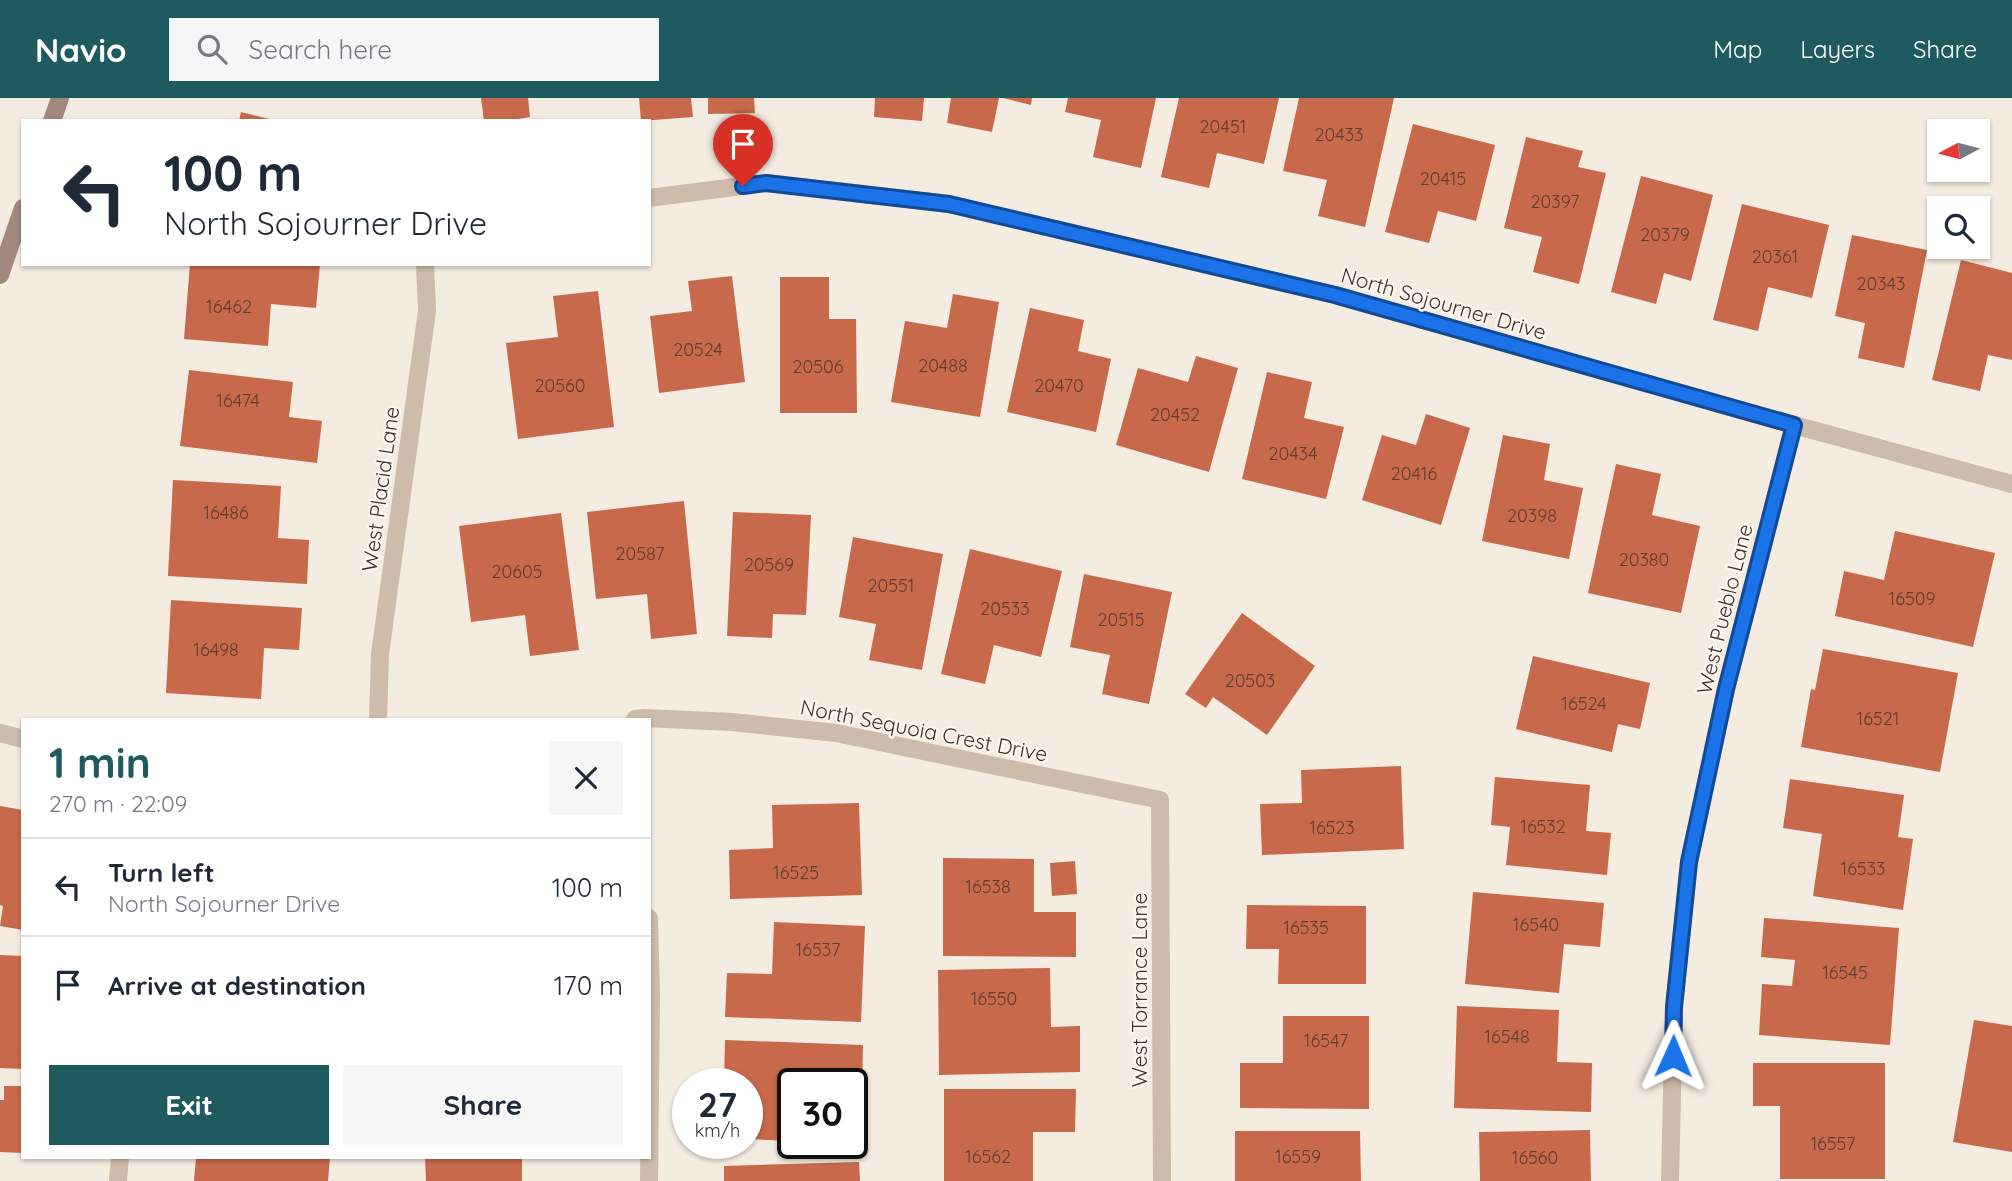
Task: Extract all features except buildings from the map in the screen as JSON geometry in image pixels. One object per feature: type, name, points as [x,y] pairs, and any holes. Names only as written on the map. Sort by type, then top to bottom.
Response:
[{"type":"street","points":[[53,119],[60,98]]},
{"type":"street","name":"North Sojourner Drive","points":[[651,198],[766,183],[949,204],[1335,295],[2012,484]]},
{"type":"street","points":[[0,275],[21,214]]},
{"type":"street","name":"West Placid Lane","points":[[378,718],[380,654],[427,311],[425,266]]},
{"type":"street","name":"West Pueblo Lane","points":[[1670,1181],[1674,1007],[1689,862],[1726,689],[1794,425]]},
{"type":"street","name":"North Sequoia Crest Drive","points":[[651,719],[732,722],[836,733],[1160,800]]},
{"type":"street","points":[[0,733],[21,738]]},
{"type":"street","name":"West Torrance Lane","points":[[1160,800],[1162,1181]]},
{"type":"street","points":[[118,1181],[120,1159]]},
{"type":"street","points":[[649,1159],[649,1181]]},
{"type":"route","points":[[743,186],[766,183],[949,204],[1335,295],[1794,425],[1726,689],[1689,862],[1674,1007],[1673,1056]]}]
